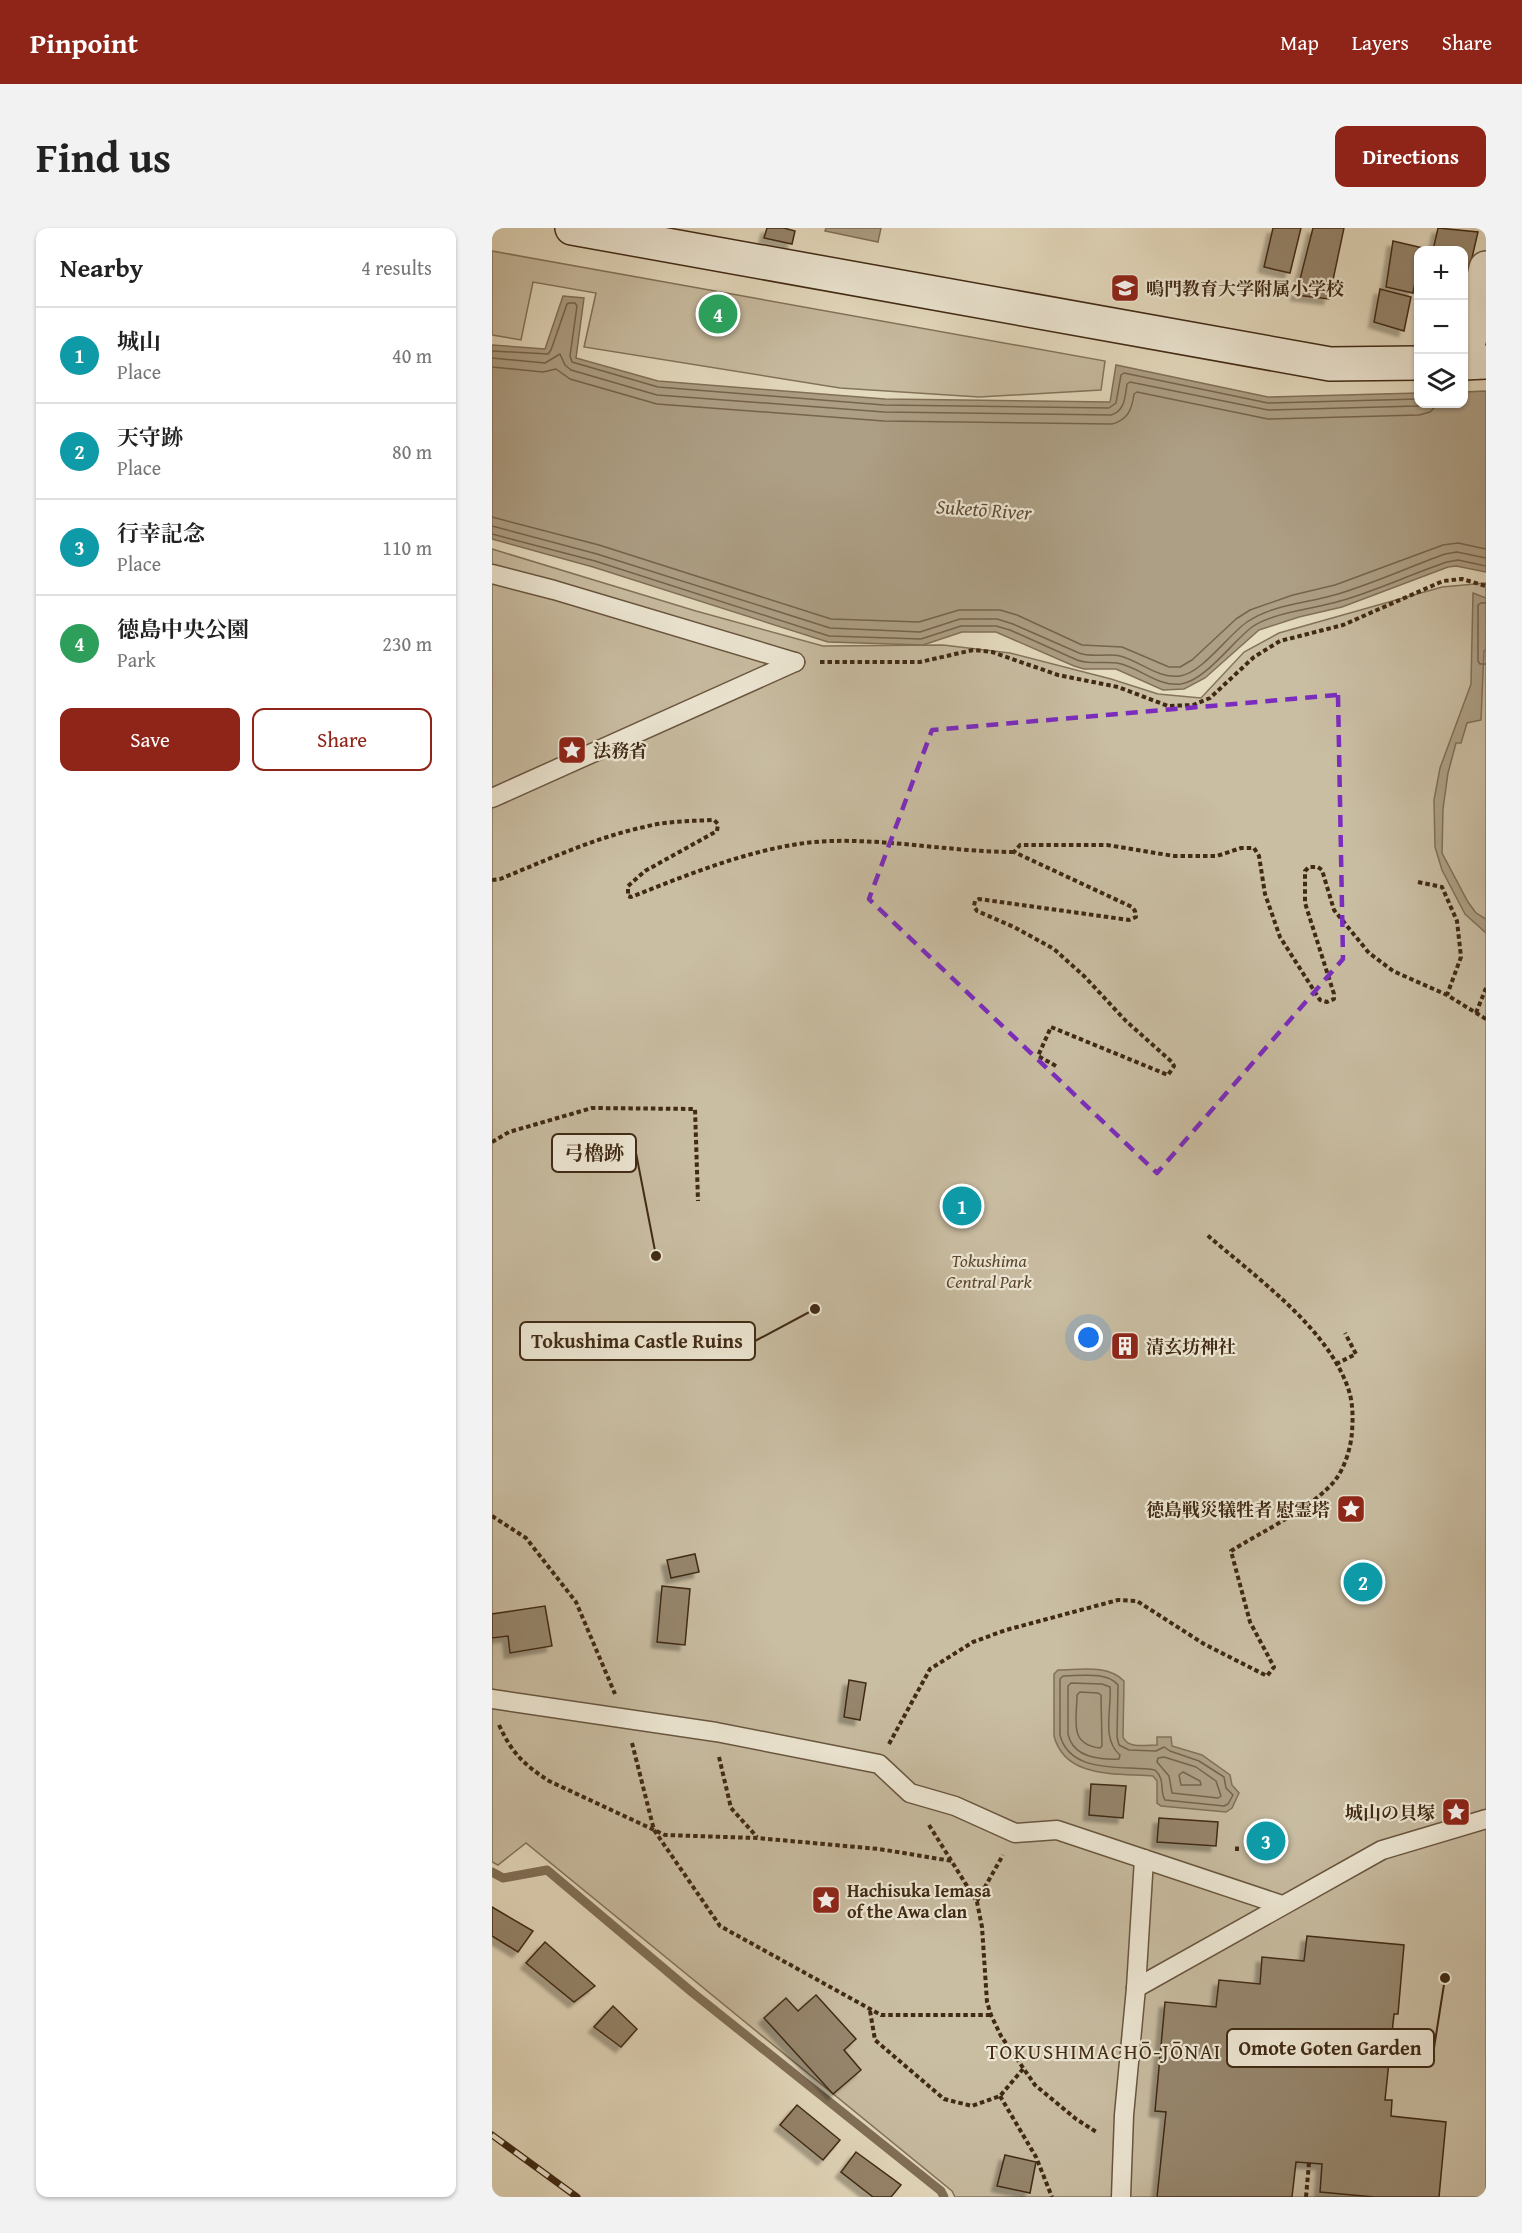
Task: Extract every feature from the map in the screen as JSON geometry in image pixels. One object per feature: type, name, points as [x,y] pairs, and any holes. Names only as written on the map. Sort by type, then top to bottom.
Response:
[{"type":"street","points":[[579,228],[1330,364],[1414,363]]},
{"type":"street","points":[[1471,362],[1486,268]]},
{"type":"lane","points":[[492,574],[554,590],[795,662]]},
{"type":"lane","points":[[492,798],[795,662]]},
{"type":"lane","points":[[494,1700],[716,1732],[879,1764],[910,1793],[955,1806],[1016,1833],[1057,1830],[1282,1905]]},
{"type":"lane","points":[[1136,1988],[1382,1850],[1486,1819]]},
{"type":"lane","points":[[1121,2197],[1122,2148],[1136,1988],[1144,1859]]},
{"type":"path","points":[[795,662],[920,662],[973,650],[992,652],[1058,675],[1118,687],[1168,706],[1193,705],[1210,698],[1254,657],[1280,640],[1343,625],[1443,581],[1462,579],[1486,586]]},
{"type":"path","points":[[492,880],[500,879],[576,848],[632,830],[683,821],[714,820],[718,824],[717,831],[645,871],[628,886],[628,896],[631,897],[690,874],[766,850],[805,843],[846,841],[986,852],[1014,852],[1132,908],[1136,917],[1129,920],[980,899],[975,901],[977,911],[1014,927],[1054,949],[1174,1066],[1168,1076],[1051,1027],[1038,1056],[1056,1066]]},
{"type":"path","points":[[1014,852],[1020,845],[1107,845],[1174,856],[1217,856],[1241,848],[1254,848],[1259,856],[1265,894],[1280,937],[1320,1000],[1327,1002],[1334,999],[1334,994],[1305,903],[1305,871],[1309,867],[1318,867],[1322,870],[1334,910],[1369,953],[1393,971],[1447,995],[1486,1019]]},
{"type":"path","points":[[1418,882],[1442,887],[1457,921],[1461,957],[1447,995]]},
{"type":"path","points":[[1476,1013],[1486,988]]},
{"type":"path","points":[[492,1142],[509,1132],[592,1108],[695,1109],[698,1201]]},
{"type":"path","points":[[879,1764],[930,1669],[973,1642],[1118,1600],[1137,1601],[1204,1644],[1267,1676],[1274,1667],[1250,1622],[1231,1551],[1313,1501],[1337,1478],[1351,1445],[1353,1413],[1349,1391],[1336,1364],[1307,1322],[1206,1234]]},
{"type":"path","points":[[1336,1364],[1356,1354],[1345,1333]]},
{"type":"path","points":[[492,1516],[526,1538],[576,1602],[625,1718],[654,1830],[720,1926],[881,2015],[991,2015]]},
{"type":"path","points":[[494,1700],[498,1723],[509,1746],[532,1770],[549,1781],[665,1834],[757,1838],[879,1849],[952,1861]]},
{"type":"path","points":[[716,1732],[721,1770],[731,1808],[757,1838]]},
{"type":"path","points":[[910,1793],[977,1902],[982,1927],[987,2002],[1001,2036],[1035,2085],[1068,2112],[1122,2148]]},
{"type":"path","points":[[977,1902],[1016,1833]]},
{"type":"path","points":[[1237,1844],[1237,1851]]},
{"type":"path","points":[[870,2010],[875,2040],[944,2099],[972,2106],[1000,2096],[1023,2069]]},
{"type":"path","points":[[1000,2096],[1036,2157],[1052,2197]]},
{"type":"path","points":[[1306,2197],[1309,2163]]},
{"type":"highlighted area","points":[[1338,695],[1343,959],[1157,1173],[869,899],[932,730]]},
{"type":"green space","points":[[492,251],[1105,361],[1101,390],[979,397],[840,388],[584,347],[596,293],[533,282],[521,340],[492,335]]},
{"type":"green space","name":"Tokushima Central Park","points":[[492,549],[696,611],[823,646],[943,645],[1010,653],[1111,679],[1158,694],[1201,698],[1244,652],[1279,633],[1442,587],[1486,583],[1486,2197],[955,2197],[952,2191],[526,1843],[498,1865],[492,1862]]},
{"type":"water","points":[[826,228],[881,228],[878,242],[825,231]]},
{"type":"water","name":"Suketō River","points":[[563,296],[584,298],[576,358],[658,381],[885,399],[1110,402],[1116,365],[1268,397],[1414,393],[1414,408],[1468,408],[1468,392],[1486,391],[1486,572],[1456,566],[1448,567],[1342,607],[1299,617],[1259,630],[1205,678],[1184,689],[1163,690],[1116,669],[1084,669],[1074,666],[996,632],[962,632],[923,645],[828,642],[593,567],[492,539],[492,345],[545,349]]},
{"type":"water","points":[[1473,593],[1486,598],[1486,650],[1484,651],[1481,720],[1467,723],[1461,743],[1456,743],[1448,773],[1443,809],[1442,853],[1468,902],[1476,913],[1486,919],[1486,933],[1465,914],[1442,870],[1435,847],[1434,800],[1440,768],[1471,684]]},
{"type":"water","points":[[1058,1670],[1102,1670],[1124,1681],[1123,1737],[1125,1741],[1137,1746],[1157,1745],[1157,1737],[1171,1737],[1172,1746],[1202,1755],[1230,1775],[1232,1785],[1239,1793],[1232,1808],[1226,1812],[1161,1806],[1157,1803],[1157,1781],[1153,1776],[1094,1771],[1069,1760],[1060,1750],[1054,1736],[1054,1674]]},
{"type":"building","points":[[767,228],[784,228],[795,231],[792,244],[764,238]]},
{"type":"building","points":[[1273,228],[1301,228],[1290,273],[1264,267]]},
{"type":"building","points":[[1313,228],[1344,228],[1329,299],[1296,295]]},
{"type":"building","points":[[1438,228],[1478,232],[1468,275],[1468,246],[1434,246]]},
{"type":"building","points":[[1393,241],[1414,246],[1413,293],[1386,287]]},
{"type":"building","points":[[1380,289],[1411,297],[1404,331],[1374,322]]},
{"type":"building","name":"清玄坊神社","points":[[1123,1337],[1134,1345],[1127,1353],[1117,1346]]},
{"type":"building","points":[[695,1554],[699,1572],[671,1578],[667,1560]]},
{"type":"building","points":[[662,1586],[690,1589],[685,1645],[657,1642]]},
{"type":"building","points":[[545,1606],[552,1646],[510,1653],[508,1636],[492,1638],[492,1614]]},
{"type":"building","points":[[849,1680],[866,1683],[860,1720],[844,1717]]},
{"type":"building","points":[[1091,1784],[1126,1786],[1123,1818],[1089,1815]]},
{"type":"building","points":[[1159,1818],[1218,1822],[1216,1846],[1157,1842]]},
{"type":"building","points":[[492,1907],[533,1931],[518,1952],[492,1936]]},
{"type":"building","points":[[1307,1936],[1404,1945],[1398,2014],[1394,2014],[1385,2100],[1392,2100],[1391,2116],[1446,2122],[1439,2197],[1374,2197],[1320,2192],[1322,2164],[1296,2162],[1292,2197],[1157,2197],[1166,2112],[1155,2111],[1165,2002],[1216,2007],[1219,1980],[1260,1984],[1262,1957],[1304,1961]]},
{"type":"building","points":[[545,1942],[595,1986],[574,2002],[526,1963]]},
{"type":"building","points":[[816,1995],[856,2039],[844,2050],[861,2070],[833,2094],[764,2018],[786,1998],[798,2011]]},
{"type":"building","points":[[613,2006],[637,2029],[621,2047],[594,2027]]},
{"type":"building","points":[[797,2105],[840,2140],[823,2160],[780,2125]]},
{"type":"building","points":[[856,2152],[901,2185],[891,2197],[873,2197],[841,2172]]},
{"type":"building","points":[[1005,2155],[1036,2162],[1030,2193],[997,2186]]},
{"type":"waterway","points":[[492,1872],[503,1878],[547,1870],[693,1993],[941,2191],[944,2197]]},
{"type":"railway","points":[[492,2135],[577,2197]]},
{"type":"place","name":"鳴門教育大学附属小学校","points":[[1125,288]]},
{"type":"place","name":"徳島中央公園","points":[[718,314]]},
{"type":"place","name":"法務省","points":[[572,750]]},
{"type":"place","name":"城山","points":[[962,1206]]},
{"type":"place","name":"弓櫓跡","points":[[656,1256]]},
{"type":"place","name":"Tokushima Castle Ruins","points":[[815,1309]]},
{"type":"place","name":"清玄坊神社","points":[[1125,1346]]},
{"type":"place","name":"徳島戦災犠牲者 慰霊塔","points":[[1351,1509]]},
{"type":"place","name":"天守跡","points":[[1363,1582]]},
{"type":"place","name":"城山の貝塚","points":[[1456,1812]]},
{"type":"place","name":"行幸記念","points":[[1266,1841]]},
{"type":"place","name":"Hachisuka Iemasa of the Awa clan","points":[[826,1900]]},
{"type":"place","name":"Omote Goten Garden","points":[[1445,1978]]},
{"type":"district","name":"TOKUSHIMACHŌ-JŌNAI","points":[[1104,2051]]}]
